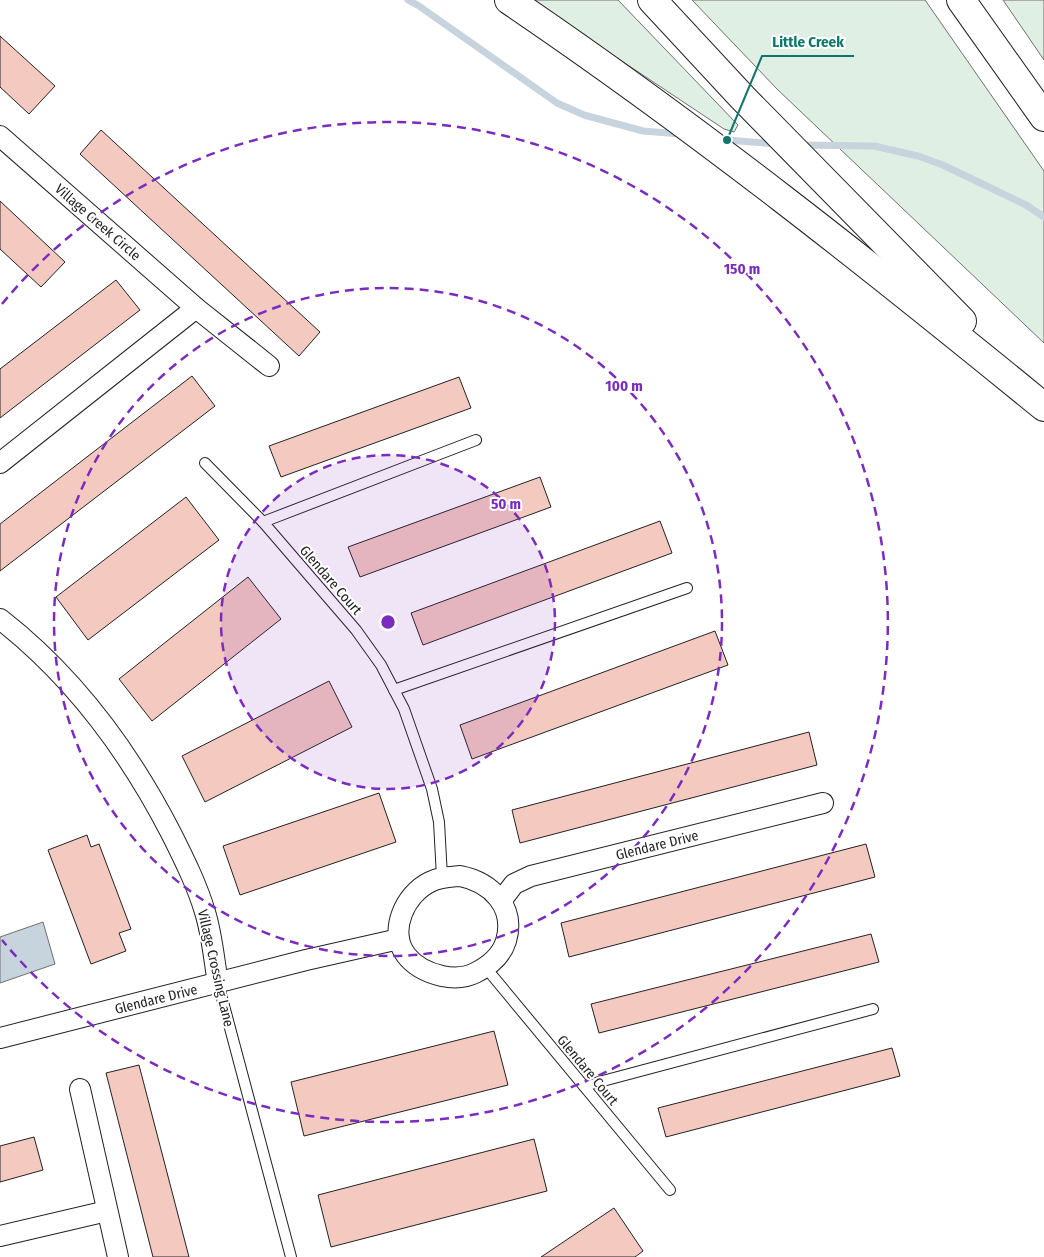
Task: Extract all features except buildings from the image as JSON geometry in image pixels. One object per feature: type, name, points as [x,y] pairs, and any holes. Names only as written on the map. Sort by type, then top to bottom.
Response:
[{"type":"highway","points":[[509,0],[663,109],[779,195],[1044,406]]},
{"type":"highway","points":[[652,0],[743,98],[1044,406]]},
{"type":"highway","points":[[961,0],[1044,117]]},
{"type":"street","name":"Village Creek Circle","points":[[0,136],[196,308],[269,366]]},
{"type":"street","points":[[0,463],[196,308]]},
{"type":"street","name":"Village Crossing Lane","points":[[0,619],[55,668],[93,712],[128,758],[158,807],[184,859],[206,912],[218,983]]},
{"type":"street","name":"Glendare Drive","points":[[501,902],[514,884],[531,876],[823,803]]},
{"type":"street","points":[[460,876],[488,887],[501,902],[507,921],[506,941],[496,959],[486,968],[470,975],[450,978],[421,969],[406,956],[399,940],[400,920],[407,902],[421,887],[442,877],[460,876]]},
{"type":"street","name":"Glendare Drive","points":[[0,1038],[306,960],[399,940]]},
{"type":"street","points":[[80,1089],[118,1257]]},
{"type":"street","points":[[0,1236],[107,1211]]},
{"type":"lane","points":[[263,522],[476,440]]},
{"type":"lane","name":"Glendare Court","points":[[205,463],[263,522],[356,630],[381,665],[404,709],[432,789],[439,822],[442,877]]},
{"type":"lane","points":[[394,690],[687,588]]},
{"type":"lane","name":"Glendare Court","points":[[486,968],[670,1190]]},
{"type":"lane","name":"Village Crossing Lane","points":[[218,983],[291,1257]]},
{"type":"lane","points":[[584,1086],[873,1009]]},
{"type":"green space","points":[[530,0],[618,0],[738,125],[734,132],[724,129]]},
{"type":"green space","points":[[692,0],[925,0],[1044,171],[1044,343],[777,89]]},
{"type":"green space","points":[[1003,0],[1044,0],[1044,60]]},
{"type":"shaded area","points":[[43,922],[55,964],[0,983],[0,937]]},
{"type":"waterway","points":[[408,0],[557,103],[584,115],[643,131],[681,134]]},
{"type":"waterway","points":[[718,141],[777,144]]},
{"type":"waterway","points":[[800,145],[874,146],[918,156],[943,165],[1026,205],[1044,217]]},
{"type":"place","name":"Little Creek","points":[[727,140]]}]
